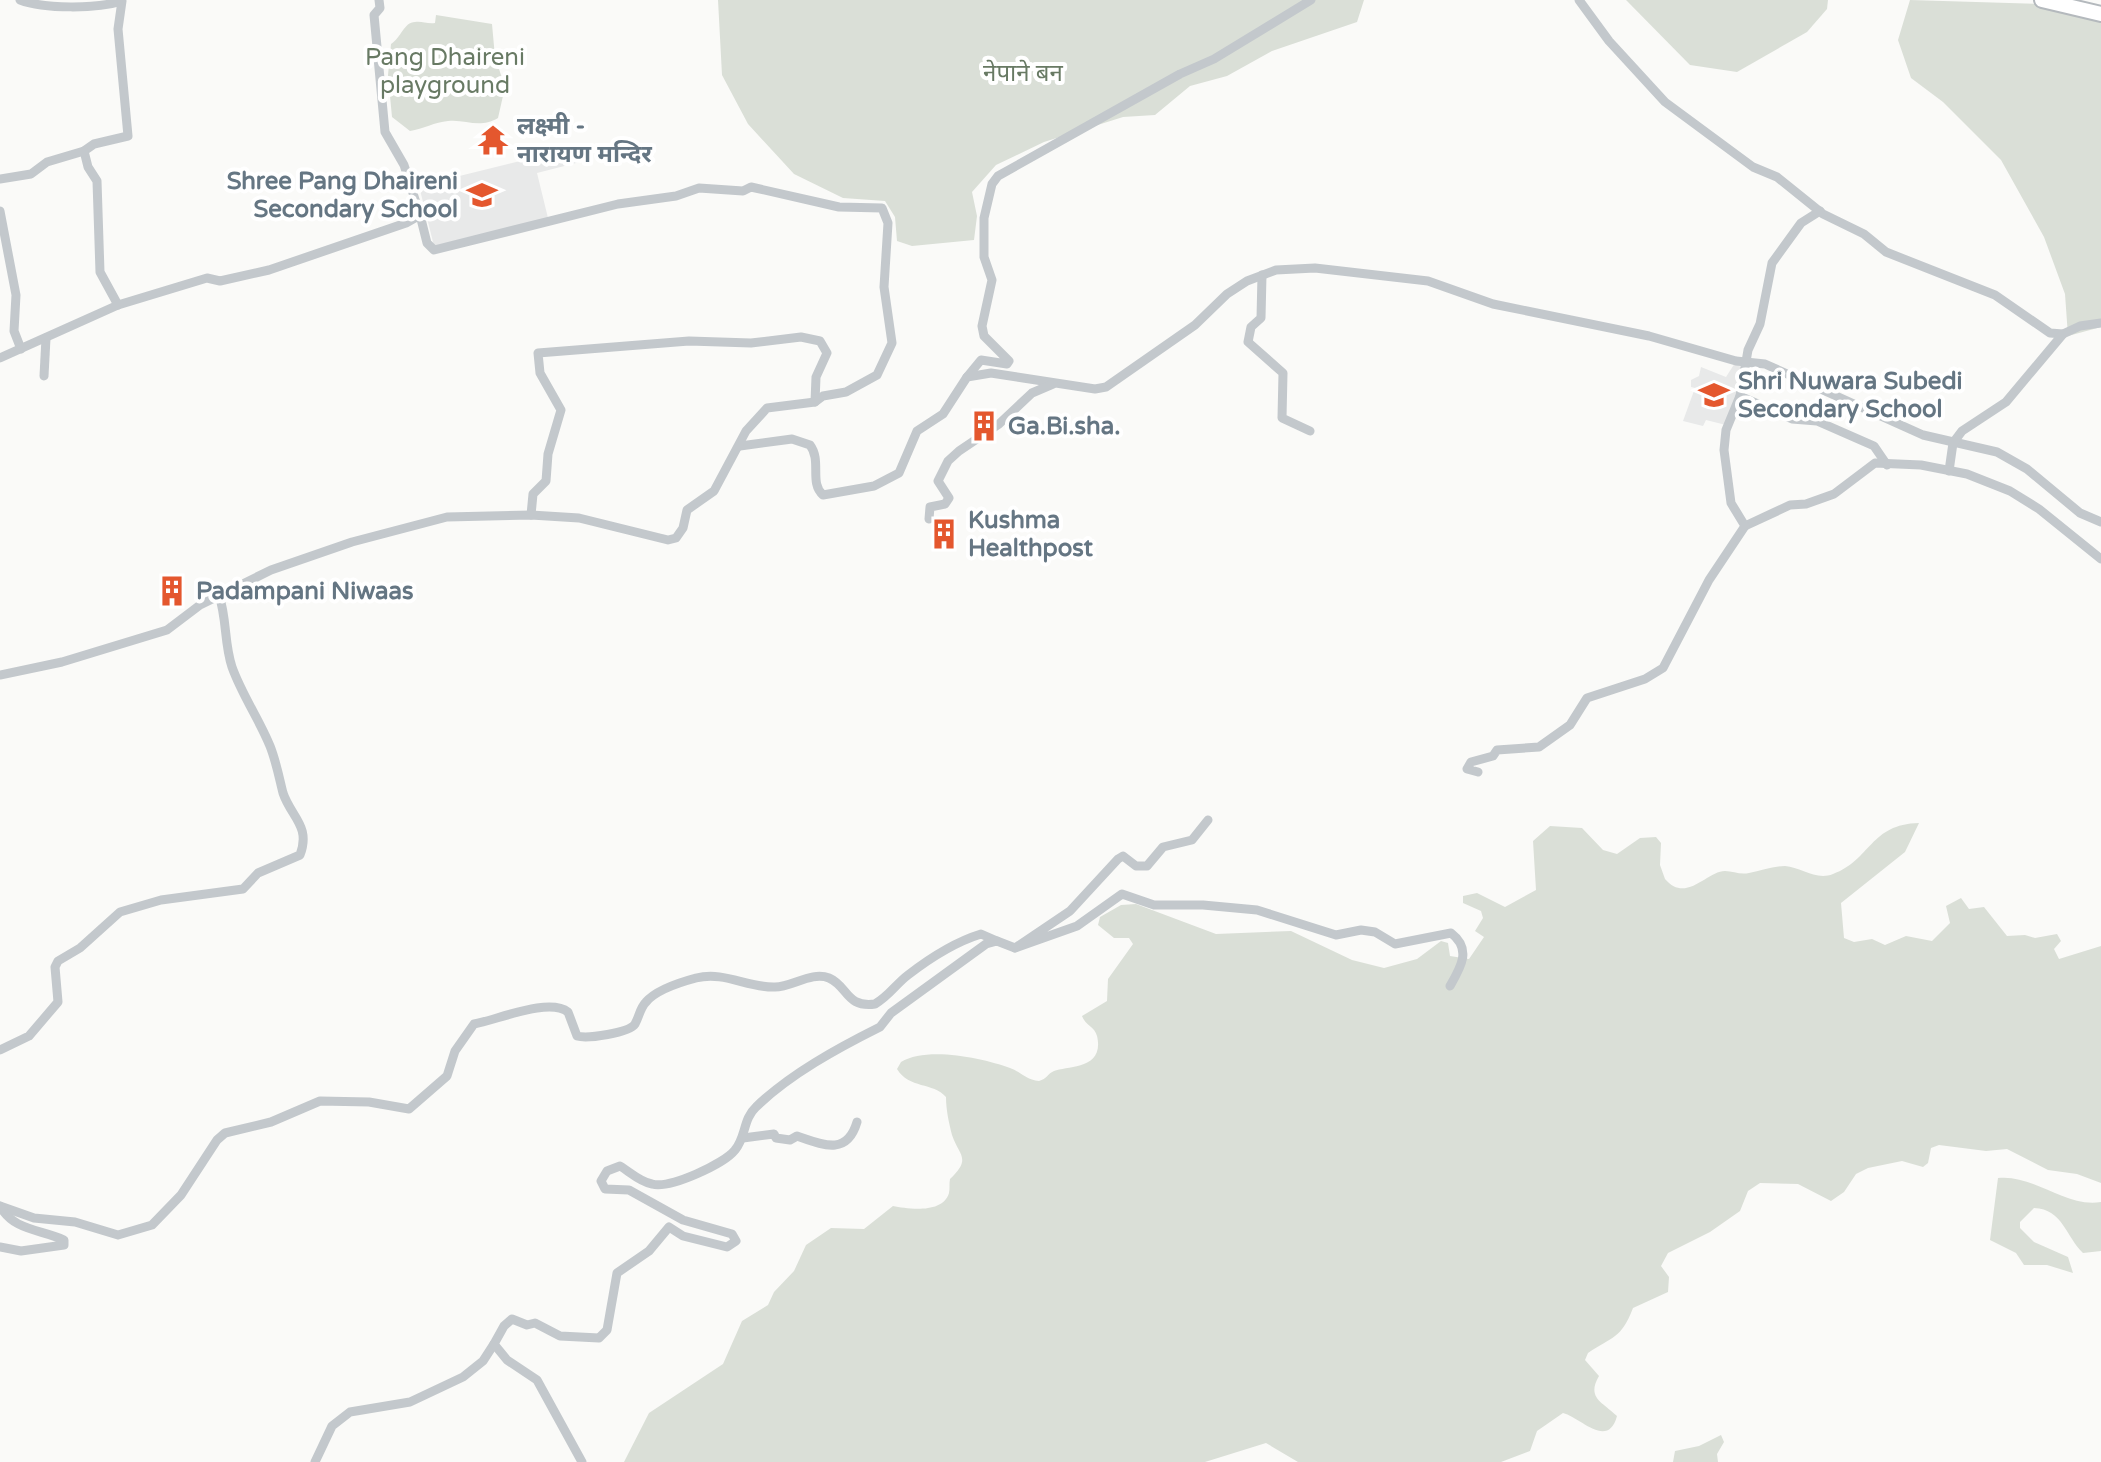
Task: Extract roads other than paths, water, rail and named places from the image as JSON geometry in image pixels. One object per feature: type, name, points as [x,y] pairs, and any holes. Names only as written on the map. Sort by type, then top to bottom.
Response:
[{"type":"highway","points":[[2042,0],[2101,14]]},
{"type":"street","points":[[0,179],[31,174],[47,162],[84,151],[94,144],[128,136],[118,29],[123,0],[100,6],[48,6],[20,0]]},
{"type":"street","points":[[0,675],[62,662],[167,630],[219,595],[271,570],[370,536],[447,517],[531,515],[579,518],[668,540],[676,538],[683,528],[687,510],[714,491],[746,431],[767,408],[815,402],[823,396],[846,392],[877,375],[887,358],[892,343],[884,287],[888,223],[882,208],[839,207],[751,187],[743,191],[699,188],[676,196],[618,204],[438,250],[427,243],[404,165],[385,132],[374,15],[380,8],[379,0]]},
{"type":"street","points":[[740,446],[792,439],[810,445],[818,461],[816,482],[823,495],[874,486],[899,473],[917,431],[943,414],[981,360],[1007,364],[1009,361],[984,336],[982,330],[992,280],[984,257],[984,218],[992,184],[998,176],[1180,74],[1214,59],[1311,0]]},
{"type":"street","points":[[1579,0],[1609,41],[1665,102],[1753,167],[1777,177],[1820,211],[1864,234],[1886,252],[1933,274],[1995,295],[2050,333],[2063,334]]},
{"type":"street","points":[[84,151],[88,167],[97,181],[100,272],[118,305]]},
{"type":"street","points":[[0,211],[16,295],[14,331],[21,349]]},
{"type":"street","points":[[1745,526],[1731,503],[1724,450],[1726,430],[1740,396],[1745,361],[1760,324],[1769,273],[1778,251],[1801,223],[1820,211]]},
{"type":"street","points":[[0,358],[118,305],[207,278],[220,281],[295,262],[420,215]]},
{"type":"street","points":[[967,377],[991,373],[1053,384],[1106,387],[1195,325],[1227,294],[1276,270],[1315,268],[1428,281],[1493,304],[1649,336],[1774,368],[1854,407],[1923,435],[1997,452],[2027,469],[2080,513],[2101,522]]},
{"type":"street","points":[[1262,275],[1261,318],[1251,327],[1248,342],[1283,373],[1282,418],[1310,431]]},
{"type":"street","points":[[1949,471],[1953,443],[1962,431],[2006,402],[2063,334],[2080,326],[2101,323]]},
{"type":"street","points":[[531,515],[533,494],[546,481],[548,454],[561,410],[541,376],[538,353],[613,345],[751,343],[801,337],[820,341],[827,353],[816,377],[815,402]]},
{"type":"street","points":[[44,376],[46,338]]},
{"type":"street","points":[[929,519],[930,507],[945,504],[949,498],[938,481],[948,461],[999,424],[1032,393],[1053,384]]},
{"type":"street","points":[[1740,396],[1792,419],[1817,421],[1874,446],[1887,465]]},
{"type":"street","points":[[1478,772],[1467,769],[1471,762],[1493,756],[1497,750],[1539,747],[1570,725],[1587,698],[1645,679],[1663,668],[1709,580],[1745,526],[1790,505],[1806,504],[1834,494],[1875,463],[1921,465],[1990,481],[2026,499],[2101,559]]},
{"type":"street","points":[[0,1050],[29,1036],[58,1002],[55,967],[58,961],[80,948],[120,912],[161,900],[243,889],[258,873],[300,855],[304,840],[302,827],[284,796],[269,744],[232,666],[225,632],[225,614],[219,595]]},
{"type":"street","points":[[1015,948],[1070,911],[1118,859],[1123,856],[1136,866],[1147,866],[1163,847],[1192,840],[1208,820]]},
{"type":"street","points":[[0,1206],[34,1218],[75,1222],[118,1235],[126,1233],[159,1221],[225,1133],[271,1122],[320,1101],[369,1102],[404,1110],[416,1106],[447,1076],[455,1051],[474,1024],[487,1023],[518,1010],[556,1006],[568,1012],[577,1036],[590,1038],[607,1032],[623,1032],[634,1025],[643,1005],[655,994],[697,978],[712,977],[737,978],[773,988],[822,976],[834,981],[851,999],[866,1005],[875,1004],[895,990],[908,975],[954,945],[981,934],[1015,948],[1077,926],[1122,894],[1154,905],[1257,910],[1336,935],[1361,930],[1375,932],[1395,944],[1451,933],[1462,944],[1464,954],[1450,986]]},
{"type":"street","points":[[315,1462],[332,1426],[350,1412],[420,1398],[472,1372],[512,1319],[527,1325],[535,1323],[560,1336],[601,1337],[607,1330],[617,1273],[657,1245],[669,1227],[683,1236],[727,1247],[735,1245],[732,1234],[683,1220],[629,1190],[605,1189],[601,1181],[607,1171],[620,1166],[654,1185],[672,1183],[726,1159],[743,1138],[748,1115],[776,1090],[880,1027],[891,1013],[939,975],[997,941]]},
{"type":"street","points":[[743,1138],[774,1134],[776,1138],[790,1140],[797,1136],[831,1148],[842,1145],[857,1122]]},
{"type":"street","points":[[0,1206],[6,1217],[24,1228],[64,1240],[60,1248],[21,1251],[0,1247]]},
{"type":"street","points":[[494,1344],[507,1360],[537,1380],[582,1462]]},
{"type":"place","name":"लक्ष्मी - नारायण मन्दिर","points":[[493,140]]},
{"type":"place","name":"Shree Pang Dhaireni Secondary School","points":[[482,195]]},
{"type":"place","name":"Shri Nuwara Subedi Secondary School","points":[[1714,395]]},
{"type":"place","name":"Ga.Bi.sha.","points":[[984,426]]},
{"type":"place","name":"Kushma Healthpost","points":[[944,534]]},
{"type":"place","name":"Padampani Niwaas","points":[[172,591]]},
{"type":"park label","name":"Pang Dhaireni playground","points":[[445,71]]},
{"type":"park label","name":"नेपाने बन","points":[[1023,73]]}]
